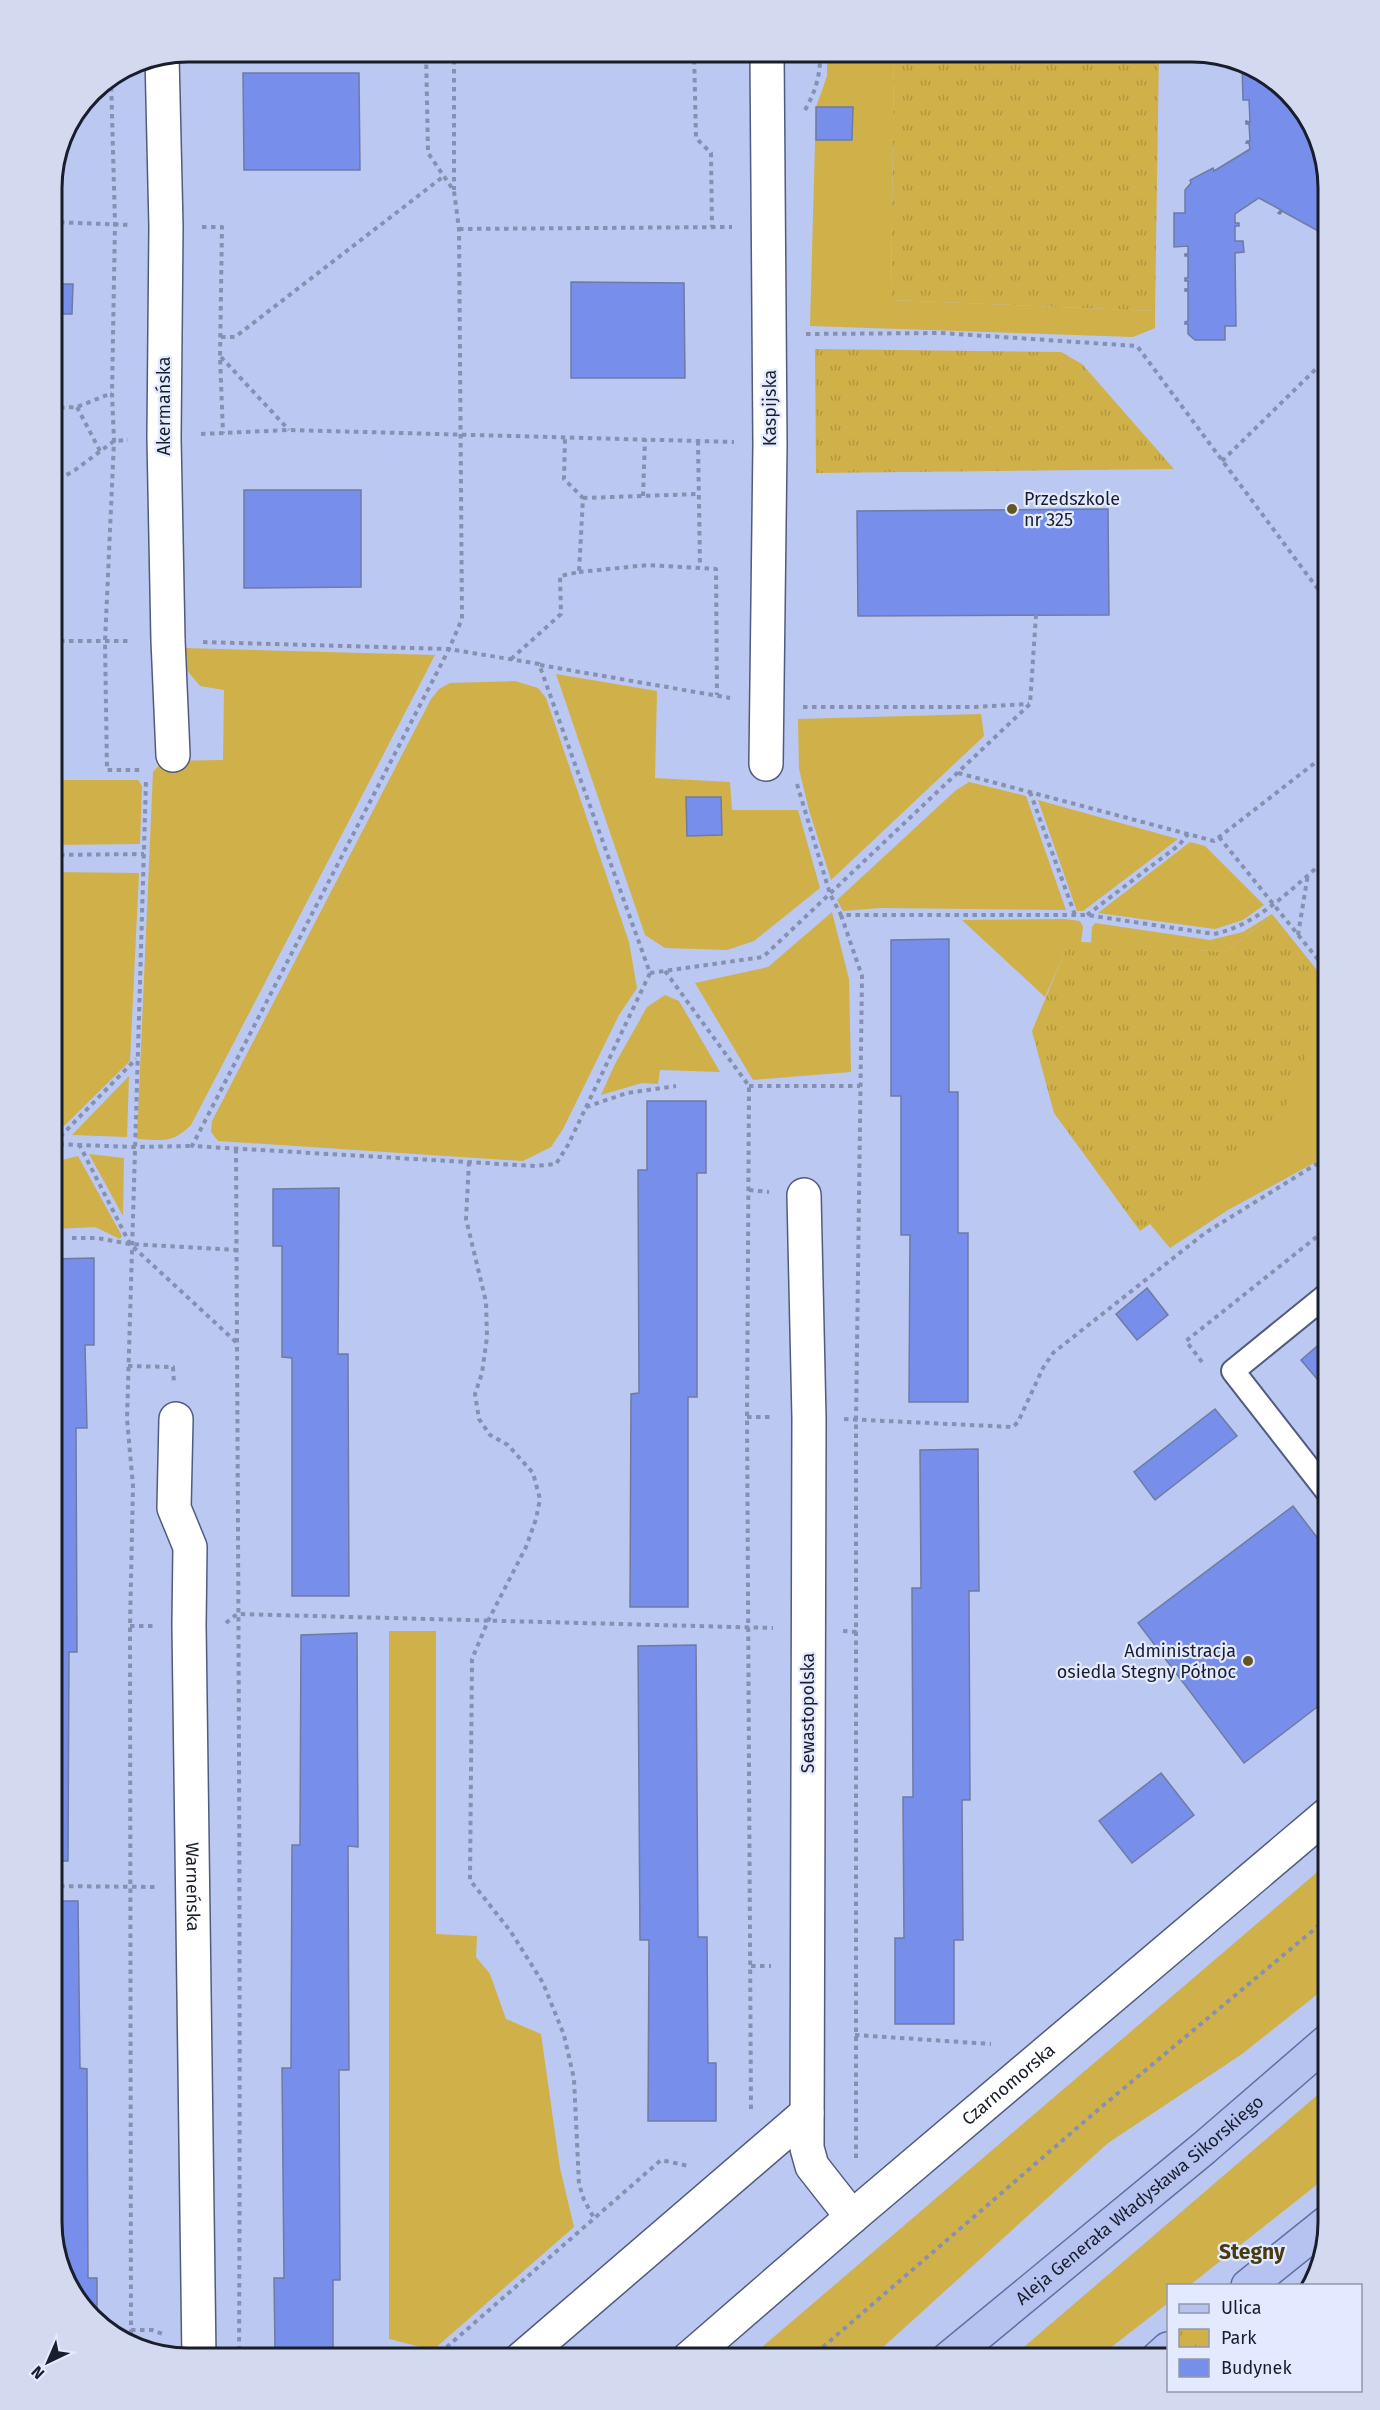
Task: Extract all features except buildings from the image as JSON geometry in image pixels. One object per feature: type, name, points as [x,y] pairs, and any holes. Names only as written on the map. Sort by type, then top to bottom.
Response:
[{"type":"main road","name":"Aleja Generała Władysława Sikorskiego","points":[[961,2348],[1204,2148],[1318,2050]]},
{"type":"main road","points":[[1250,2284],[1318,2230]]},
{"type":"street","name":"Kaspijska","points":[[767,62],[770,444],[780,770]]},
{"type":"street","name":"Akermańska","points":[[162,65],[166,227],[164,438],[173,755]]},
{"type":"street","name":"Sewastopolska","points":[[804,1195],[809,1418],[807,2148],[812,2166],[852,2217]]},
{"type":"street","name":"Warneńska","points":[[176,1419],[174,1508],[190,1547],[189,1625],[200,2348]]},
{"type":"street","name":"Czarnomorska","points":[[701,2348],[1318,1822]]},
{"type":"street","points":[[534,2348],[807,2113]]},
{"type":"lane","points":[[1318,1302],[1233,1371],[1318,1480]]},
{"type":"path","points":[[426,62],[428,153],[454,191]]},
{"type":"path","points":[[192,1146],[449,649],[462,619],[459,229],[454,191],[454,62]]},
{"type":"path","points":[[694,62],[696,138],[711,153],[712,227]]},
{"type":"path","points":[[802,116],[813,97],[821,71],[821,62]]},
{"type":"path","points":[[111,87],[115,224],[112,393],[114,441],[105,642],[107,770],[147,770],[130,1244],[127,1419],[133,1486],[130,1626],[131,2335]]},
{"type":"path","points":[[221,336],[235,337],[444,176]]},
{"type":"path","points":[[62,222],[115,224]]},
{"type":"path","points":[[459,229],[769,226]]},
{"type":"path","points":[[222,227],[220,357],[223,433]]},
{"type":"path","points":[[770,333],[941,333],[1137,346],[1318,589]]},
{"type":"path","points":[[220,357],[288,430]]},
{"type":"path","points":[[1222,461],[1318,367]]},
{"type":"path","points":[[62,408],[77,407],[112,393]]},
{"type":"path","points":[[77,407],[100,451]]},
{"type":"path","points":[[194,434],[288,430],[770,444]]},
{"type":"path","points":[[565,437],[564,479],[583,498],[699,494]]},
{"type":"path","points":[[643,496],[645,439]]},
{"type":"path","points":[[62,477],[114,441]]},
{"type":"path","points":[[698,441],[700,567]]},
{"type":"path","points":[[579,572],[583,498]]},
{"type":"path","points":[[511,659],[561,615],[560,576],[579,572],[648,566],[716,569],[717,695]]},
{"type":"path","points":[[650,973],[762,957],[830,894],[1030,704],[1036,615]]},
{"type":"path","points":[[62,641],[105,642]]},
{"type":"path","points":[[194,642],[449,649],[734,699]]},
{"type":"path","points":[[62,1144],[133,1147],[192,1146],[535,1166],[556,1164],[568,1145],[650,973],[539,664]]},
{"type":"path","points":[[794,707],[975,707],[1030,704]]},
{"type":"path","points":[[957,773],[1214,841],[1318,760]]},
{"type":"path","points":[[780,770],[830,894],[841,915],[862,976],[856,1420],[856,2159]]},
{"type":"path","points":[[1030,792],[1075,915]]},
{"type":"path","points":[[1087,915],[1179,845],[1188,834]]},
{"type":"path","points":[[1219,837],[1318,960]]},
{"type":"path","points":[[62,855],[144,854]]},
{"type":"path","points":[[841,915],[1087,915],[1214,934],[1239,926],[1273,904],[1318,866]]},
{"type":"path","points":[[1298,936],[1308,874]]},
{"type":"path","points":[[665,971],[749,1086],[747,1417],[751,2121]]},
{"type":"path","points":[[62,1134],[136,1059]]},
{"type":"path","points":[[586,1107],[627,1093],[676,1086]]},
{"type":"path","points":[[749,1086],[860,1086]]},
{"type":"path","points":[[79,1144],[130,1244],[237,1342]]},
{"type":"path","points":[[236,1149],[237,1614],[241,1886],[239,2348]]},
{"type":"path","points":[[469,1162],[466,1219],[486,1302],[487,1337],[482,1373],[475,1394],[479,1419],[490,1435],[508,1445],[533,1473],[540,1499],[526,1547],[488,1621],[472,1659],[470,1880],[511,1932],[543,1983],[564,2035],[574,2079],[579,2184],[584,2200],[594,2218]]},
{"type":"path","points":[[747,1417],[1013,1427],[1018,1422],[1043,1368],[1053,1353],[1205,1233],[1318,1164]]},
{"type":"path","points":[[1202,1328],[1318,1236]]},
{"type":"path","points":[[72,1238],[97,1238],[130,1244],[236,1250]]},
{"type":"path","points":[[128,1366],[173,1367],[176,1419]]},
{"type":"path","points":[[130,1626],[223,1626],[237,1614],[749,1627],[857,1632]]},
{"type":"path","points":[[62,1886],[241,1886]]},
{"type":"path","points":[[822,2348],[1090,2116],[1318,1926]]},
{"type":"path","points":[[855,2035],[991,2043]]},
{"type":"path","points":[[446,2348],[661,2160],[699,2168]]},
{"type":"green space","points":[[827,62],[894,62],[891,300],[1155,311],[1155,328],[1133,337],[810,326],[816,107],[827,76]]},
{"type":"green space","points":[[894,62],[1159,62],[1155,311],[891,300]]},
{"type":"green space","points":[[815,349],[1061,352],[1082,364],[1174,469],[816,473]]},
{"type":"green space","points":[[184,648],[435,655],[191,1125],[178,1135],[166,1140],[137,1139],[153,772],[163,761],[223,760],[224,690],[200,686],[186,669]]},
{"type":"green space","points":[[556,674],[657,691],[655,778],[730,782],[732,810],[798,810],[820,888],[754,941],[727,950],[665,948],[645,935]]},
{"type":"green space","points":[[515,681],[538,688],[546,698],[629,942],[637,988],[619,1015],[563,1129],[551,1147],[523,1161],[218,1141],[211,1132],[212,1121],[431,699],[439,689],[450,683]]},
{"type":"green space","points":[[981,714],[984,736],[831,880],[799,769],[798,719]]},
{"type":"green space","points":[[62,780],[138,780],[142,786],[140,844],[62,845]]},
{"type":"green space","points":[[969,782],[1026,796],[1066,910],[881,908],[843,911],[837,900],[955,791]]},
{"type":"green space","points":[[1038,800],[1178,839],[1083,911],[1077,911]]},
{"type":"green space","points":[[1190,842],[1205,846],[1264,905],[1243,920],[1215,929],[1098,913]]},
{"type":"green space","points":[[62,872],[139,873],[130,1061],[62,1128]]},
{"type":"green space","points":[[832,912],[849,979],[851,1072],[753,1080],[695,983],[768,967]]},
{"type":"green space","points":[[1272,914],[1318,971],[1318,1161],[1228,1210],[1170,1248],[1150,1224],[1231,1161],[1275,1118],[1271,917],[1225,952],[1091,943],[1092,927],[1095,923],[1210,940],[1243,932]]},
{"type":"green space","points":[[1271,917],[1318,976],[1308,1048],[1300,1076],[1284,1108],[1268,1128],[1226,1167],[1140,1231],[1054,1113],[1032,1031],[1068,944],[1084,942],[1225,952]]},
{"type":"green space","points":[[1065,919],[1080,921],[1083,927],[1081,943],[1068,945],[1045,997],[962,920]]},
{"type":"green space","points":[[665,995],[679,1001],[720,1072],[660,1070],[658,1084],[642,1083],[601,1095],[615,1064],[647,1007]]},
{"type":"green space","points":[[129,1076],[127,1137],[72,1135]]},
{"type":"green space","points":[[89,1154],[124,1158],[123,1216]]},
{"type":"green space","points":[[78,1156],[122,1236],[120,1239],[95,1227],[62,1229],[62,1160]]},
{"type":"green space","points":[[389,1631],[436,1631],[436,1934],[477,1936],[476,1957],[490,1974],[506,2019],[541,2034],[560,2168],[574,2227],[435,2348],[425,2348],[389,2339]]},
{"type":"green space","points":[[1318,1871],[1318,1994],[1242,2054],[1108,2143],[882,2348],[761,2348]]},
{"type":"green space","points":[[1318,2094],[1318,2184],[1191,2284],[1167,2284],[1167,2304],[1110,2348],[1023,2348]]},
{"type":"place","name":"Przedszkole nr 325","points":[[1012,509]]},
{"type":"place","name":"Administracja osiedla Stegny Północ","points":[[1248,1661]]},
{"type":"district","name":"Stegny","points":[[1252,2252]]}]
